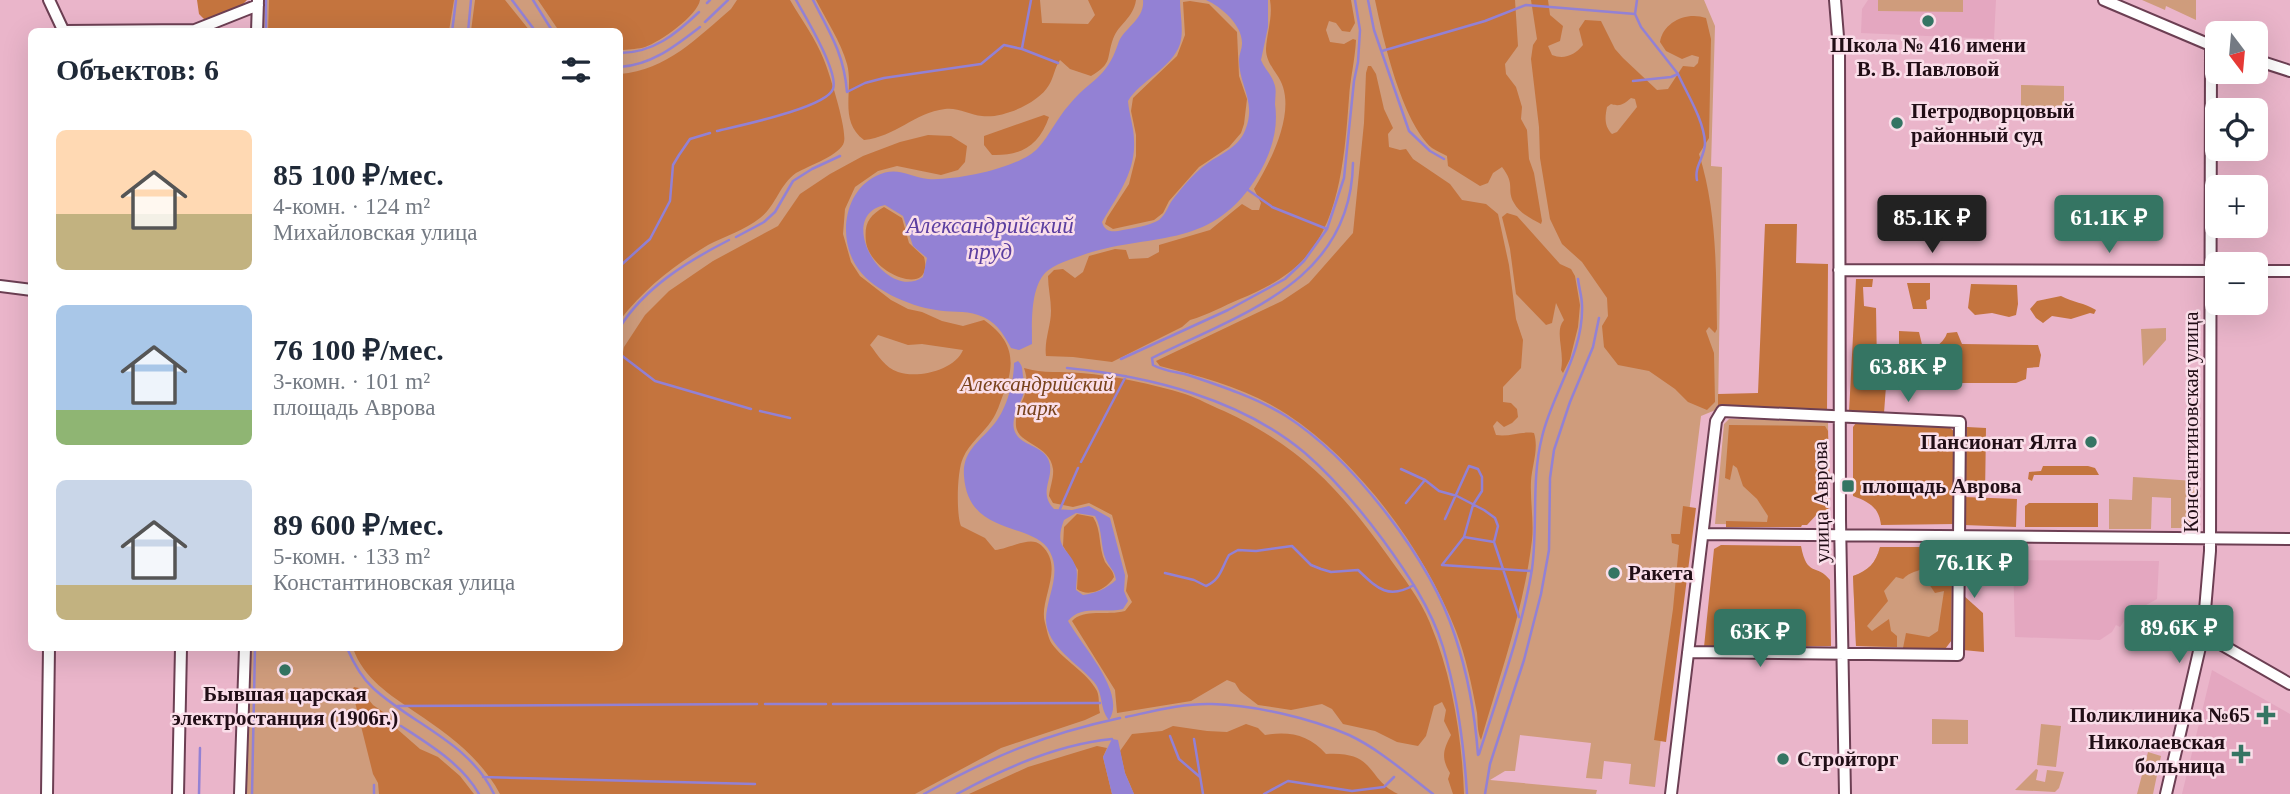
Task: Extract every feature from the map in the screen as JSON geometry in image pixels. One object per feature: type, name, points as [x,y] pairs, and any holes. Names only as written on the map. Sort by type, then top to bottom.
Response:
[{"type":"street","points":[[49,0],[63,28]]},
{"type":"street","name":"улица Аврова","points":[[1835,0],[1839,49],[1839,417],[1845,794]]},
{"type":"street","points":[[2104,0],[2205,43]]},
{"type":"street","points":[[202,28],[258,3],[257,28]]},
{"type":"street","points":[[2268,65],[2290,71]]},
{"type":"street","name":"Константиновская улица","points":[[2214,84],[2214,252]]},
{"type":"street","points":[[1839,271],[2205,271]]},
{"type":"street","points":[[2268,271],[2290,271]]},
{"type":"street","points":[[0,286],[28,290]]},
{"type":"street","name":"Константиновская улица","points":[[2166,794],[2203,634],[2210,538],[2213,315]]},
{"type":"street","points":[[1671,794],[1688,652],[1703,534],[1716,421],[1722,411],[1961,422],[1958,656],[1688,652]]},
{"type":"street","points":[[1703,534],[2290,539]]},
{"type":"street","points":[[2203,634],[2290,684]]},
{"type":"street","points":[[47,794],[49,651]]},
{"type":"street","points":[[178,794],[181,651]]},
{"type":"street","points":[[240,794],[245,651]]},
{"type":"shaded area","name":"Школа № 416 имени В. В. Павловой","points":[[1868,0],[1996,0],[1994,39],[1861,33],[1862,9]]},
{"type":"shaded area","points":[[2013,560],[2159,561],[2157,599],[2128,615],[2120,627],[2116,625],[2112,632],[2100,640],[2015,637]]},
{"type":"shaded area","name":"Николаевская больница","points":[[2212,670],[2290,714],[2290,794],[2182,794]]},
{"type":"green space","points":[[197,0],[247,0],[227,14],[204,19],[199,14]]},
{"type":"green space","name":"Александрийский парк","points":[[263,0],[1704,0],[1715,26],[1711,166],[1722,167],[1718,409],[1701,416],[1655,787],[1629,784],[1631,764],[1604,761],[1602,779],[1586,778],[1591,743],[1520,735],[1515,771],[1505,771],[1490,780],[1597,790],[1596,794],[244,794],[249,651],[623,651],[623,28],[263,28]]},
{"type":"green space","points":[[269,0],[454,0],[449,28],[268,28]]},
{"type":"green space","points":[[475,0],[505,0],[528,28],[471,28]]},
{"type":"green space","points":[[538,0],[700,0],[686,20],[660,40],[645,47],[623,50],[623,28],[557,28]]},
{"type":"green space","points":[[737,0],[790,0],[824,60],[841,114],[844,142],[831,156],[790,178],[760,218],[683,261],[639,298],[623,317],[623,73],[667,59],[731,9]]},
{"type":"green space","points":[[816,0],[1040,0],[1042,23],[1088,24],[1095,15],[1088,0],[1136,0],[1132,12],[1113,39],[1106,64],[1091,76],[1070,69],[1060,60],[1044,92],[1029,104],[990,116],[954,109],[934,111],[885,134],[864,140],[851,124],[847,64]]},
{"type":"green space","points":[[1270,0],[1351,0],[1355,23],[1350,32],[1342,31],[1336,23],[1329,21],[1326,30],[1330,42],[1344,44],[1356,40],[1339,184],[1326,226],[1316,244],[1303,260],[1273,283],[1190,320],[1182,327],[1112,362],[1046,356],[1051,311],[1048,276],[1054,270],[1063,269],[1075,278],[1083,272],[1089,256],[1115,249],[1126,250],[1129,259],[1148,258],[1159,252],[1159,245],[1210,230],[1242,204],[1252,210],[1259,210],[1261,203],[1254,189],[1273,153],[1285,112],[1283,87],[1270,64],[1266,49]]},
{"type":"green space","points":[[1375,0],[1515,0],[1518,46],[1505,64],[1506,74],[1516,87],[1522,107],[1521,119],[1527,130],[1529,159],[1534,173],[1541,224],[1516,207],[1509,178],[1502,167],[1493,173],[1488,183],[1480,186],[1448,166],[1447,156],[1432,148],[1421,136],[1395,79]]},
{"type":"green space","points":[[1531,0],[1548,0],[1550,15],[1563,26],[1560,41],[1548,46],[1552,55],[1569,56],[1583,45],[1579,29],[1585,20],[1601,21],[1615,49],[1623,58],[1657,90],[1668,89],[1683,66],[1694,67],[1699,57],[1692,55],[1682,59],[1666,51],[1660,42],[1662,35],[1671,24],[1684,17],[1706,18],[1711,39],[1709,138],[1699,154],[1712,219],[1717,329],[1715,333],[1709,327],[1706,331],[1714,353],[1715,402],[1707,410],[1688,402],[1649,371],[1618,365],[1604,347],[1602,326],[1608,316],[1607,298],[1582,262],[1562,244],[1550,219],[1540,158],[1531,59],[1533,45],[1537,39]],"holes":[[[1635,99],[1637,107],[1617,132],[1612,134],[1606,121],[1607,107]]]},
{"type":"green space","points":[[1878,0],[1963,0],[1963,12],[1878,11]]},
{"type":"green space","points":[[2142,0],[2196,0],[2196,20],[2166,6],[2165,10]]},
{"type":"green space","points":[[1183,2],[1209,4],[1237,32],[1239,76],[1247,99],[1241,133],[1229,147],[1199,167],[1169,201],[1163,213],[1154,220],[1113,229],[1105,224],[1129,184],[1136,156],[1136,135],[1131,111],[1133,98],[1177,56],[1185,35]]},
{"type":"green space","points":[[1368,66],[1371,66],[1376,74],[1384,109],[1393,128],[1388,134],[1389,147],[1406,149],[1413,159],[1450,184],[1462,200],[1486,204],[1498,214],[1509,265],[1516,319],[1523,340],[1521,368],[1503,387],[1503,402],[1511,403],[1517,409],[1518,417],[1504,427],[1497,421],[1493,426],[1496,435],[1534,433],[1536,451],[1531,488],[1532,540],[1517,616],[1481,740],[1466,661],[1443,601],[1408,540],[1365,483],[1315,435],[1274,406],[1226,385],[1160,366],[1156,361],[1282,301],[1309,283],[1353,233]]},
{"type":"green space","points":[[2021,85],[2064,86],[2064,108],[2021,108]]},
{"type":"green space","points":[[1044,115],[1049,117],[1040,135],[1020,151],[992,155],[984,145],[984,136]]},
{"type":"green space","points":[[928,135],[951,136],[967,146],[965,162],[958,170],[941,175],[897,166],[878,171],[855,187],[845,209],[843,234],[851,262],[860,276],[891,300],[908,309],[963,326],[984,320],[1007,345],[1010,353],[1010,373],[1000,405],[985,430],[966,452],[961,464],[959,520],[961,526],[985,538],[995,550],[1031,541],[1041,545],[1048,554],[1051,573],[1044,614],[1049,637],[1057,650],[1093,684],[1098,694],[1100,713],[1001,748],[915,794],[500,794],[483,769],[463,748],[378,685],[363,668],[354,651],[623,651],[624,347],[645,315],[669,291],[713,261],[778,226],[800,194],[863,156]],"holes":[[[878,335],[908,345],[922,344],[963,350],[959,357],[944,368],[906,374],[889,368],[870,345]]]},
{"type":"green space","points":[[884,207],[902,218],[909,243],[924,257],[925,270],[920,277],[901,278],[889,272],[870,254],[866,242],[867,225],[871,217]]},
{"type":"green space","points":[[1507,213],[1517,216],[1560,264],[1571,269],[1575,276],[1580,305],[1578,327],[1570,359],[1563,373],[1560,330],[1564,320],[1556,303],[1552,323],[1546,325],[1516,294],[1510,249],[1502,217]]},
{"type":"green space","points":[[1765,224],[1797,224],[1796,263],[1828,264],[1827,411],[1718,409],[1718,394],[1758,393]]},
{"type":"green space","points":[[1856,279],[1873,279],[1872,287],[1863,287],[1864,306],[1876,308],[1877,365],[1865,366],[1865,385],[1886,386],[1884,413],[1849,412]]},
{"type":"green space","points":[[1907,283],[1930,283],[1927,309],[1913,309]]},
{"type":"green space","points":[[1971,284],[2017,285],[2016,315],[1975,315],[1968,308]]},
{"type":"green space","points":[[2061,296],[2096,310],[2094,314],[2071,319],[2052,316],[2043,323],[2030,309],[2037,301]]},
{"type":"green space","points":[[2166,328],[2166,340],[2143,366],[2141,329]]},
{"type":"green space","points":[[1899,331],[1919,332],[1924,353],[1915,361],[1902,362],[1899,357]]},
{"type":"green space","points":[[1957,332],[1962,344],[2038,345],[2041,355],[2039,367],[2027,368],[2026,379],[2016,383],[1924,383],[1917,377],[1922,360],[1947,333]]},
{"type":"green space","points":[[1024,368],[1121,378],[1190,396],[1275,439],[1316,471],[1370,532],[1411,588],[1426,614],[1450,685],[1461,751],[1464,794],[1453,794],[1448,779],[1450,773],[1444,754],[1451,735],[1444,721],[1446,710],[1442,702],[1434,706],[1426,736],[1418,746],[1397,742],[1375,731],[1343,724],[1332,709],[1322,704],[1291,710],[1258,705],[1240,691],[1235,683],[1227,680],[1191,701],[1117,713],[1115,690],[1072,621],[1089,613],[1125,611],[1132,602],[1126,591],[1128,576],[1112,515],[1089,503],[1073,507],[1053,503],[1049,496],[1053,472],[1051,461],[1041,449],[1022,437],[1016,426],[1016,418],[1027,386]]},
{"type":"green space","points":[[1729,419],[1828,421],[1829,498],[1803,514],[1801,525],[1715,524],[1724,424]]},
{"type":"green space","points":[[1856,423],[1949,427],[1956,433],[1955,524],[1881,525],[1872,506],[1853,496],[1853,427]]},
{"type":"green space","points":[[1729,425],[1825,426],[1828,431],[1830,476],[1826,516],[1820,511],[1807,525],[1801,527],[1726,527],[1726,521],[1767,522],[1768,516],[1757,499],[1743,486],[1737,468],[1733,465],[1730,480],[1725,478]]},
{"type":"green space","points":[[1967,427],[1986,428],[1985,495],[1964,495]]},
{"type":"green space","points":[[2043,466],[2088,466],[2095,468],[2099,475],[2034,475],[2032,481],[2028,479],[2029,472],[2041,471]]},
{"type":"green space","points":[[2133,477],[2195,481],[2195,528],[2171,528],[2171,498],[2152,497],[2151,529],[2109,529],[2109,499],[2132,500]]},
{"type":"green space","points":[[1964,497],[2017,499],[2016,527],[1964,525]]},
{"type":"green space","points":[[2029,503],[2098,503],[2098,527],[2025,527],[2025,506]]},
{"type":"green space","points":[[1683,506],[1696,508],[1666,742],[1654,740],[1673,609],[1679,545],[1672,543],[1671,534],[1680,534]]},
{"type":"green space","points":[[1077,514],[1093,517],[1105,562],[1114,577],[1102,588],[1087,593],[1077,589],[1078,570],[1063,546],[1064,527]]},
{"type":"green space","points":[[1721,545],[1801,546],[1809,566],[1830,580],[1831,646],[1704,647],[1714,549]]},
{"type":"green space","points":[[1880,547],[1946,547],[1952,552],[1951,641],[1945,649],[1856,646],[1853,576],[1871,566]]},
{"type":"green space","points":[[1880,547],[1922,547],[1927,566],[1903,579],[1896,577],[1884,591],[1888,601],[1867,626],[1872,631],[1889,619],[1891,631],[1897,636],[1897,647],[1856,646],[1853,576],[1871,566]]},
{"type":"green space","points":[[1950,550],[1951,641],[1945,649],[1903,648],[1906,633],[1929,637],[1938,631],[1944,591],[1935,593],[1923,575],[1930,570],[1936,574],[1946,565],[1943,556]]},
{"type":"green space","points":[[1963,595],[1983,613],[1984,652],[1963,650]]},
{"type":"green space","points":[[354,687],[359,688],[373,705],[389,716],[396,728],[420,749],[438,757],[460,776],[474,794],[379,794],[352,690]]},
{"type":"green space","points":[[1932,719],[1968,720],[1968,744],[1932,744]]},
{"type":"green space","points":[[1246,724],[1258,728],[1265,735],[1291,734],[1313,742],[1326,754],[1342,754],[1363,761],[1380,781],[1398,794],[1134,794],[1120,751],[1132,734],[1162,731],[1173,726],[1227,732]]},
{"type":"green space","points":[[2041,724],[2061,726],[2056,767],[2037,765]]},
{"type":"green space","points":[[1097,746],[1107,748],[1103,757],[1112,794],[969,794],[1028,767]]},
{"type":"green space","points":[[2148,752],[2161,756],[2153,794],[2137,794]]},
{"type":"green space","points":[[2036,769],[2036,780],[2045,782],[2047,770],[2064,772],[2055,792],[2015,790]]},
{"type":"water","name":"Александрийский пруд","points":[[1143,0],[1180,0],[1181,39],[1176,53],[1128,101],[1134,135],[1132,163],[1102,222],[1103,226],[1107,230],[1116,231],[1159,220],[1195,174],[1240,139],[1248,122],[1249,112],[1240,70],[1241,37],[1230,18],[1219,7],[1206,0],[1268,0],[1268,27],[1261,60],[1275,88],[1276,124],[1269,153],[1255,180],[1237,203],[1218,219],[1197,229],[1080,256],[1050,269],[1037,287],[1032,316],[1032,344],[1019,350],[1011,348],[998,328],[984,317],[914,305],[891,295],[861,273],[850,253],[846,227],[851,203],[866,183],[876,176],[890,172],[928,179],[970,175],[1017,162],[1029,155],[1038,148],[1077,96],[1103,72],[1121,38],[1143,7]],"holes":[[[885,205],[903,216],[913,246],[927,258],[923,277],[908,282],[893,278],[880,268],[864,239],[864,224],[870,212]]]},
{"type":"water","points":[[1018,361],[1022,366],[1025,388],[1015,415],[1014,429],[1020,438],[1047,457],[1050,464],[1047,489],[1049,502],[1054,509],[1072,510],[1089,506],[1110,518],[1125,575],[1124,591],[1128,601],[1123,609],[1086,611],[1068,621],[1108,683],[1113,709],[1109,720],[1094,682],[1064,654],[1048,630],[1047,611],[1054,578],[1050,552],[1042,542],[1031,536],[989,519],[977,510],[968,496],[964,476],[966,459],[1003,410],[1013,378],[1014,363]],"holes":[[[1076,513],[1095,516],[1104,555],[1116,580],[1101,590],[1083,595],[1076,590],[1076,567],[1063,547],[1061,530],[1064,520]]]},
{"type":"water","points":[[1112,739],[1118,740],[1125,773],[1134,794],[1112,794],[1103,757]]},
{"type":"waterway","points":[[266,0],[266,28]]},
{"type":"waterway","points":[[452,28],[456,0]]},
{"type":"waterway","points":[[468,28],[471,0]]},
{"type":"waterway","points":[[512,0],[533,28]]},
{"type":"waterway","points":[[533,0],[550,28]]},
{"type":"waterway","points":[[707,3],[710,0]]},
{"type":"waterway","points":[[705,22],[728,0]]},
{"type":"waterway","points":[[717,131],[761,121],[815,103],[833,89],[831,70],[796,0]]},
{"type":"waterway","points":[[813,0],[839,55],[847,92],[884,78],[981,64],[1004,45],[1058,63]]},
{"type":"waterway","points":[[1022,48],[1031,0]]},
{"type":"waterway","points":[[1327,229],[1344,178],[1360,30],[1355,0]]},
{"type":"waterway","points":[[1368,0],[1374,30],[1409,131],[1430,151],[1444,159]]},
{"type":"waterway","points":[[1633,81],[1678,74],[1641,27],[1635,14],[1637,0]]},
{"type":"waterway","points":[[1382,51],[1485,21],[1526,5],[1635,14]]},
{"type":"waterway","points":[[623,53],[643,50],[663,41],[699,12]]},
{"type":"waterway","points":[[623,66],[653,58],[700,27]]},
{"type":"waterway","points":[[1678,74],[1704,134],[1705,148],[1697,170],[1697,180]]},
{"type":"waterway","points":[[623,263],[650,239],[670,201],[673,165],[679,155],[690,139],[710,133]]},
{"type":"waterway","points":[[736,237],[764,222],[775,212],[793,181],[840,156]]},
{"type":"waterway","points":[[1353,163],[1347,204],[1333,237],[1312,265],[1286,288],[1255,308],[1152,358],[1153,365],[1226,388],[1286,416],[1312,435],[1363,484],[1409,544],[1444,606],[1467,680],[1478,755]]},
{"type":"waterway","points":[[1248,190],[1271,206]]},
{"type":"waterway","points":[[1121,359],[1228,310],[1285,279],[1304,261],[1327,229],[1272,207]]},
{"type":"waterway","points":[[623,323],[642,299],[668,276],[729,240]]},
{"type":"waterway","points":[[1479,754],[1509,663],[1528,592],[1534,553],[1539,453],[1547,421],[1578,340],[1582,305],[1578,279]]},
{"type":"waterway","points":[[1485,794],[1490,764],[1524,660],[1541,594],[1549,550],[1550,478],[1554,450],[1593,347],[1599,318]]},
{"type":"waterway","points":[[623,357],[655,381],[751,409]]},
{"type":"waterway","points":[[1067,368],[1161,384],[1223,404],[1280,434],[1305,453],[1337,484],[1401,565],[1438,633],[1456,701],[1467,794]]},
{"type":"waterway","points":[[1081,462],[1126,376]]},
{"type":"waterway","points":[[760,411],[790,418]]},
{"type":"waterway","points":[[1445,519],[1469,466],[1478,469],[1482,477],[1482,491],[1473,505],[1464,537],[1442,565],[1531,571]]},
{"type":"waterway","points":[[1060,509],[1078,468]]},
{"type":"waterway","points":[[1401,469],[1495,518],[1498,526],[1494,542],[1519,617]]},
{"type":"waterway","points":[[1406,503],[1425,480]]},
{"type":"waterway","points":[[1464,537],[1494,542]]},
{"type":"waterway","points":[[1165,573],[1206,586],[1218,577],[1229,555],[1238,550],[1256,551],[1292,546],[1311,565],[1331,572],[1358,570],[1383,590],[1397,592],[1414,585]]},
{"type":"waterway","points":[[252,794],[255,651]]},
{"type":"waterway","points":[[349,651],[373,688],[439,735],[470,761],[484,776],[494,794]]},
{"type":"waterway","points":[[833,704],[1100,703]]},
{"type":"waterway","points":[[398,706],[757,704]]},
{"type":"waterway","points":[[765,704],[826,704]]},
{"type":"waterway","points":[[1126,717],[1180,706],[1212,704],[1246,707],[1300,718],[1349,735],[1371,747],[1433,794]]},
{"type":"waterway","points":[[924,794],[1019,748],[1067,731],[1120,718]]},
{"type":"waterway","points":[[401,726],[454,764],[479,794]]},
{"type":"waterway","points":[[1170,736],[1179,759],[1200,777]]},
{"type":"waterway","points":[[957,794],[1032,759],[1072,746],[1112,739]]},
{"type":"waterway","points":[[1194,739],[1203,794]]},
{"type":"waterway","points":[[199,794],[200,748]]},
{"type":"waterway","points":[[483,777],[755,784]]},
{"type":"waterway","points":[[1264,794],[1288,781],[1352,791],[1384,787],[1394,777]]},
{"type":"waterway","points":[[374,785],[374,794]]},
{"type":"place","name":"Школа № 416 имени В. В. Павловой","points":[[1928,21]]},
{"type":"place","name":"Петродворцовый районный суд","points":[[1897,123]]},
{"type":"place","name":"Пансионат Ялта","points":[[2091,442]]},
{"type":"place","name":"площадь Аврова","points":[[1848,486]]},
{"type":"place","name":"Ракета","points":[[1614,573]]},
{"type":"place","name":"Бывшая царская электростанция (1906г.)","points":[[285,670]]},
{"type":"place","name":"Поликлиника №65","points":[[2266,715]]},
{"type":"place","name":"Николаевская больница","points":[[2241,754]]},
{"type":"place","name":"Стройторг","points":[[1783,759]]}]
